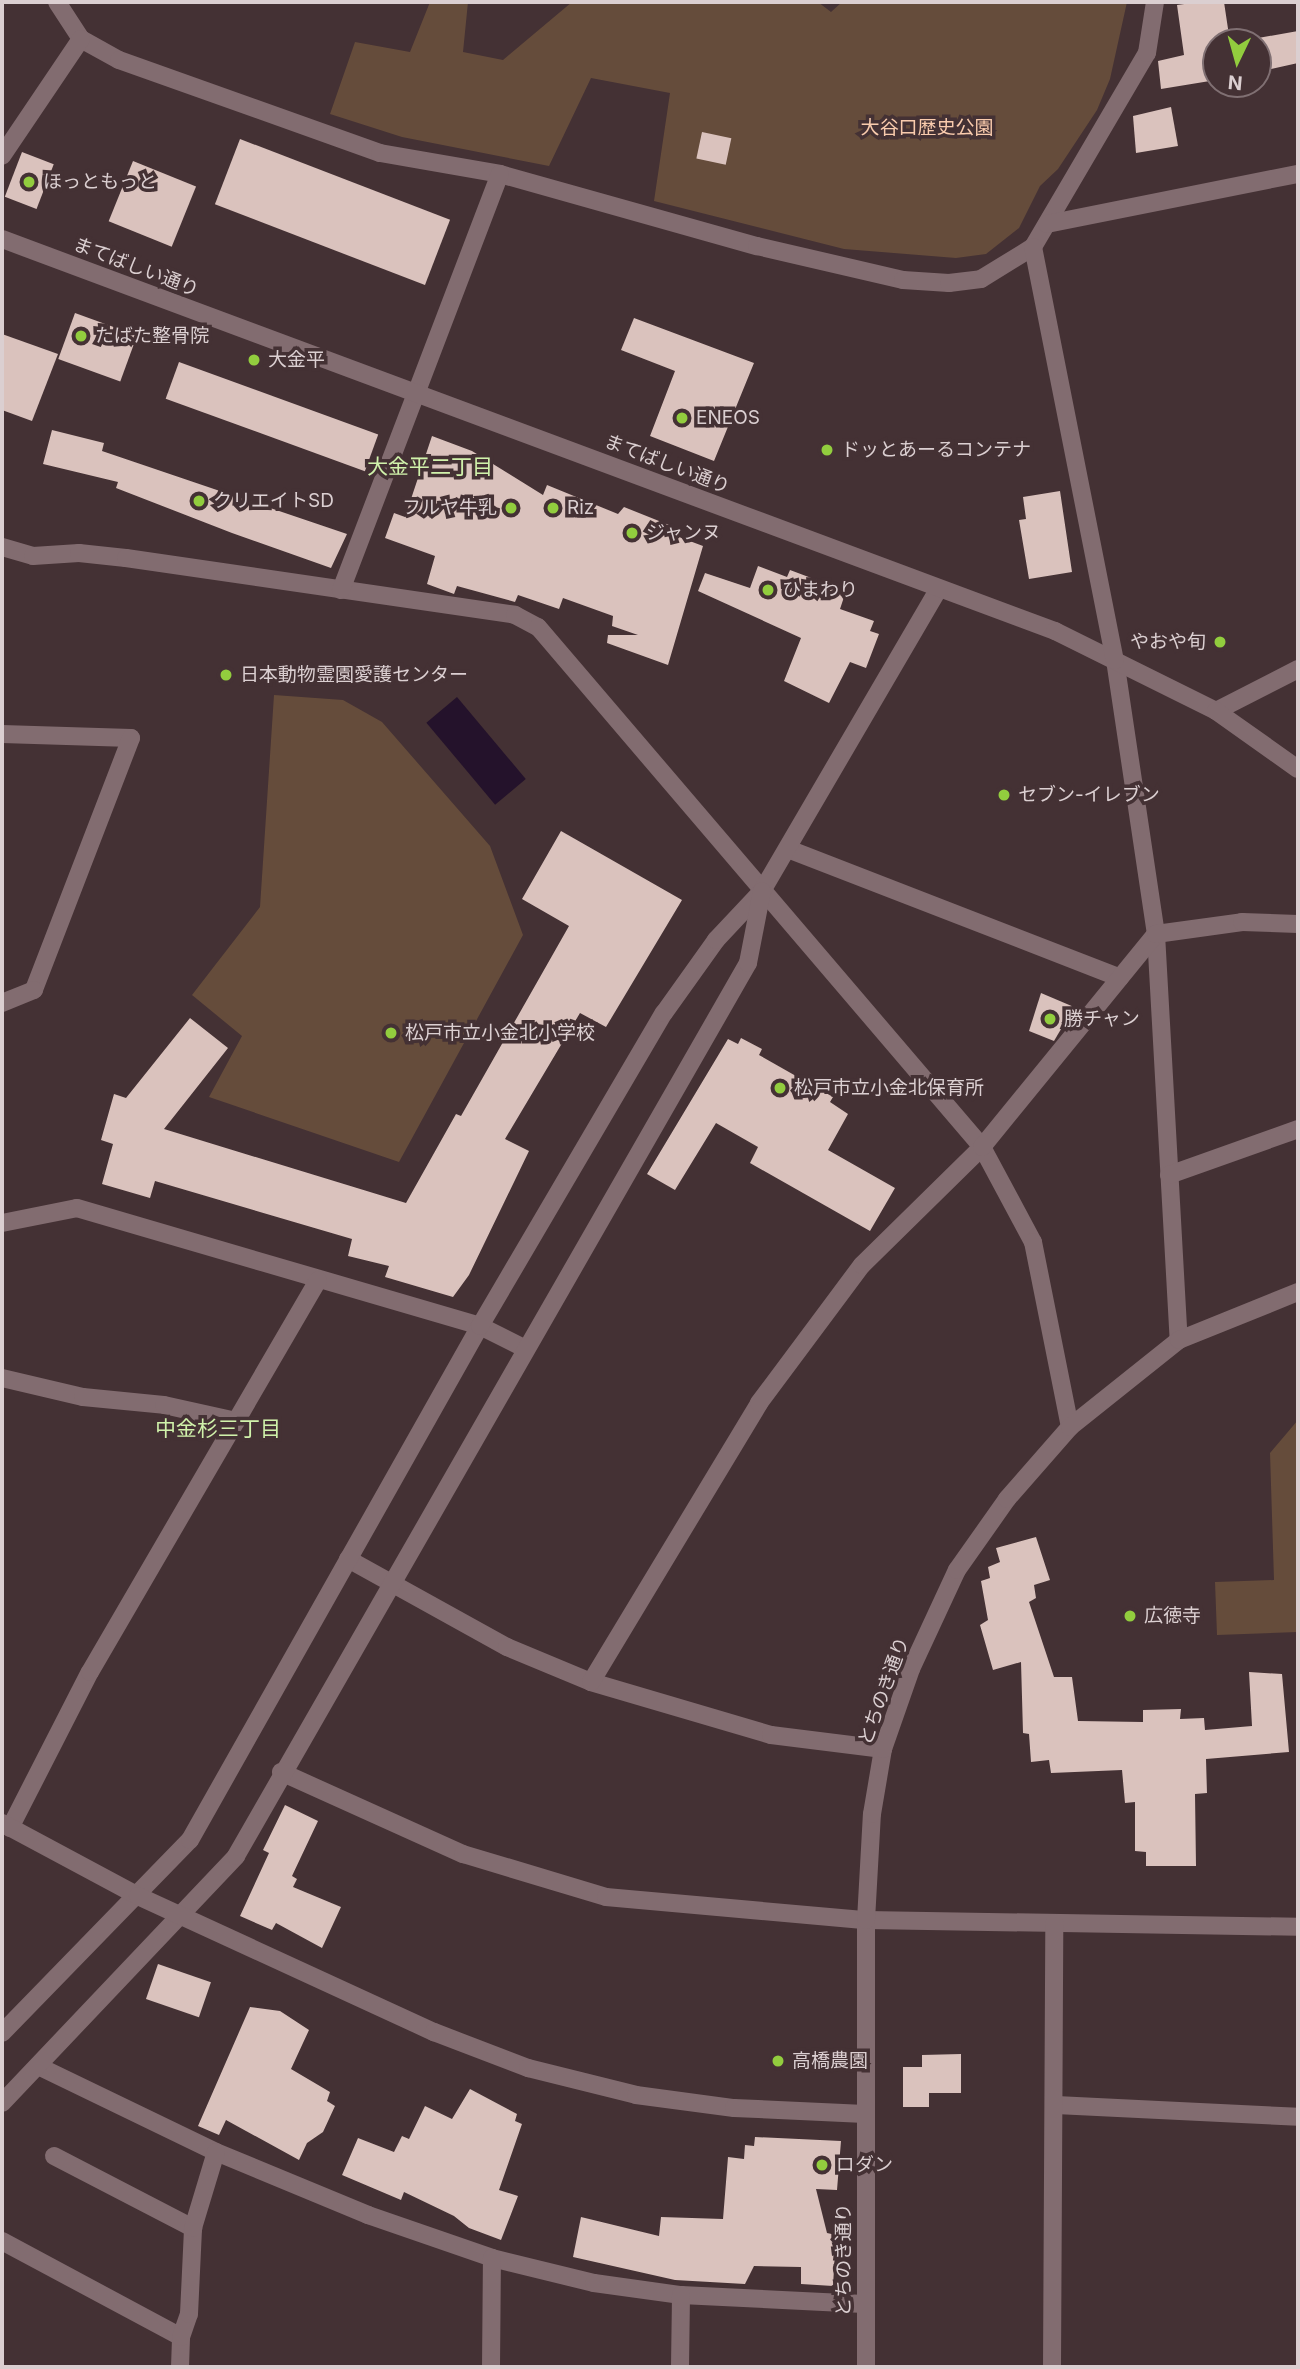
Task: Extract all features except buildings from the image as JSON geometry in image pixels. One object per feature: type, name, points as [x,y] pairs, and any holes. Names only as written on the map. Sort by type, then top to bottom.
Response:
[{"type":"street","points":[[57,2],[81,39],[164,79],[380,153],[500,174],[757,246],[903,279],[949,284],[981,279],[1033,247],[1147,53],[1155,2]]},
{"type":"street","points":[[2,156],[81,39]]},
{"type":"street","points":[[341,590],[500,174]]},
{"type":"street","points":[[1047,224],[1298,174]]},
{"type":"street","name":"まてばしい通り","points":[[2,239],[938,590],[1055,631],[1216,711],[1298,769]]},
{"type":"street","points":[[1033,247],[1115,660],[1156,934],[1179,1340]]},
{"type":"street","points":[[2,547],[33,556],[79,553],[127,558],[515,615],[538,627],[982,1147],[1033,1242],[1070,1427]]},
{"type":"street","points":[[2,2033],[190,1840],[480,1326],[664,1013],[716,940],[762,891],[938,590]]},
{"type":"street","points":[[1216,711],[1298,669]]},
{"type":"street","points":[[2,734],[131,738],[34,990],[2,1003]]},
{"type":"street","points":[[788,849],[1120,978]]},
{"type":"street","points":[[2,2103],[236,1856],[281,1772],[524,1348],[748,963],[762,891]]},
{"type":"street","points":[[591,1682],[759,1403],[862,1265],[982,1147],[1156,934],[1242,922],[1298,924]]},
{"type":"street","points":[[1170,1175],[1298,1129]]},
{"type":"street","points":[[2,1223],[77,1208],[480,1326],[524,1348]]},
{"type":"street","points":[[318,1280],[90,1672],[6,1826],[138,1896],[434,2032],[528,2068],[636,2095],[865,2114]]},
{"type":"street","name":"とちのき通り","points":[[866,2367],[866,1920],[873,1814],[883,1749],[911,1669],[957,1570],[1007,1499],[1070,1427],[1179,1340],[1298,1292]]},
{"type":"street","points":[[2,1378],[83,1397],[164,1405],[236,1422]]},
{"type":"street","points":[[348,1559],[507,1647],[591,1682],[771,1735],[883,1749]]},
{"type":"street","points":[[281,1772],[463,1854],[606,1897],[866,1920],[1298,1927]]},
{"type":"street","points":[[1052,2367],[1056,2105],[1054,1923]]},
{"type":"street","points":[[38,2066],[216,2152],[368,2215],[492,2258],[594,2283],[681,2295],[864,2304]]},
{"type":"street","points":[[1056,2105],[1298,2117]]},
{"type":"street","points":[[180,2367],[181,2337],[189,2314],[193,2228],[216,2152]]},
{"type":"street","points":[[54,2156],[193,2228]]},
{"type":"street","points":[[2,2241],[181,2337]]},
{"type":"street","points":[[491,2367],[492,2258]]},
{"type":"street","points":[[680,2367],[681,2295]]},
{"type":"green space","name":"大谷口歴史公園","points":[[430,2],[468,2],[463,52],[503,60],[572,2],[818,2],[831,12],[842,2],[1127,2],[1110,79],[1097,110],[1058,169],[1040,186],[1019,228],[986,254],[956,258],[844,249],[654,201],[670,93],[591,78],[549,166],[402,137],[330,114],[355,42],[410,52]]},
{"type":"green space","points":[[274,695],[343,700],[382,722],[490,846],[523,935],[399,1162],[209,1097],[242,1036],[192,995],[260,907]]},
{"type":"green space","points":[[1298,1420],[1298,1632],[1217,1635],[1215,1582],[1274,1580],[1270,1453]]},
{"type":"shaded area","points":[[457,697],[526,779],[495,805],[426,723]]},
{"type":"place","name":"ほっともっと","points":[[29,182]]},
{"type":"place","name":"たばた整骨院","points":[[81,336]]},
{"type":"place","name":"大金平","points":[[254,360]]},
{"type":"place","name":"ENEOS","points":[[682,418]]},
{"type":"place","name":"ドッとあーるコンテナ","points":[[827,450]]},
{"type":"place","name":"クリエイトSD","points":[[199,501]]},
{"type":"place","name":"フルヤ牛乳","points":[[511,508]]},
{"type":"place","name":"Riz","points":[[553,508]]},
{"type":"place","name":"ジャンヌ","points":[[632,533]]},
{"type":"place","name":"ひまわり","points":[[768,590]]},
{"type":"place","name":"やおや旬","points":[[1220,642]]},
{"type":"place","name":"日本動物霊園愛護センター","points":[[226,675]]},
{"type":"place","name":"セブン-イレブン","points":[[1004,795]]},
{"type":"place","name":"勝チャン","points":[[1050,1019]]},
{"type":"place","name":"松戸市立小金北小学校","points":[[391,1033]]},
{"type":"place","name":"松戸市立小金北保育所","points":[[780,1088]]},
{"type":"place","name":"広徳寺","points":[[1130,1616]]},
{"type":"place","name":"高橋農園","points":[[778,2061]]},
{"type":"place","name":"ロダン","points":[[822,2165]]},
{"type":"district","name":"大金平二丁目","points":[[430,467]]},
{"type":"district","name":"中金杉三丁目","points":[[218,1429]]}]
